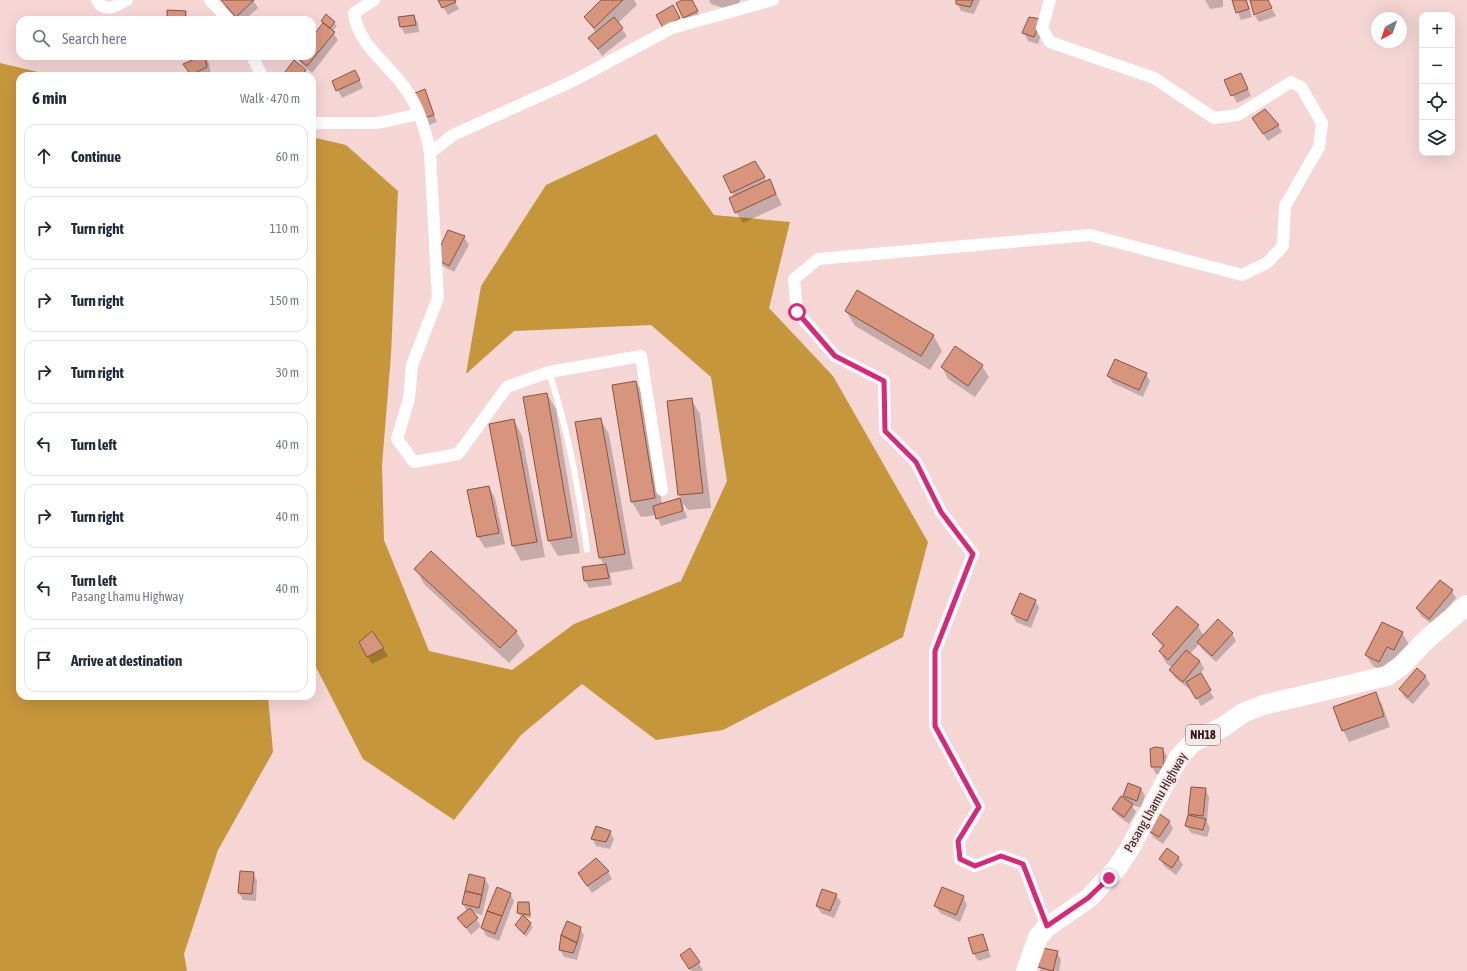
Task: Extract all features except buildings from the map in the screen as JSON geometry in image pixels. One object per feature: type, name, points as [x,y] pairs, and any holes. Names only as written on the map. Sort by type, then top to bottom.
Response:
[{"type":"main road","name":"Pasang Lhamu Highway","points":[[1026,971],[1038,937],[1047,926],[1088,898],[1109,878],[1130,848],[1179,757],[1193,742],[1223,727],[1243,713],[1263,705],[1387,676],[1401,666],[1428,638],[1467,605]]},
{"type":"street","points":[[96,0],[104,7],[109,8],[127,0]]},
{"type":"street","points":[[210,0],[225,16]]},
{"type":"street","points":[[374,0],[354,13],[355,21],[368,46],[406,88],[419,114],[426,134],[430,153],[438,298],[412,365],[410,399],[397,439],[414,462],[458,454],[507,387],[549,372],[641,356],[662,490]]},
{"type":"street","points":[[430,153],[453,135],[573,81],[672,28],[772,0]]},
{"type":"street","points":[[1047,926],[1023,864],[1001,856],[975,866],[960,859],[958,841],[979,807],[935,726],[935,651],[973,554],[941,512],[916,462],[885,431],[884,381],[835,356],[797,312],[794,279],[818,259],[1090,235],[1242,275],[1267,263],[1283,246],[1285,206],[1319,147],[1322,123],[1301,87],[1291,82],[1238,115],[1214,118],[1154,78],[1050,42],[1042,28],[1050,0]]},
{"type":"street","points":[[254,60],[260,72]]},
{"type":"street","points":[[316,122],[378,123],[419,114]]},
{"type":"lane","points":[[549,372],[560,406],[583,518],[587,550]]},
{"type":"shaded area","points":[[0,63],[38,72],[16,72],[16,700],[268,700],[273,752],[218,850],[184,954],[187,971],[0,971]]},
{"type":"shaded area","points":[[656,134],[714,215],[790,222],[769,308],[833,376],[928,542],[903,637],[723,730],[656,740],[582,684],[521,735],[454,820],[363,759],[316,667],[316,138],[346,145],[398,191],[391,355],[382,465],[384,540],[429,651],[512,670],[574,624],[681,581],[727,481],[711,377],[651,325],[514,331],[466,374],[481,286],[546,185]]},
{"type":"route","points":[[797,312],[835,356],[884,381],[885,431],[916,462],[941,512],[973,554],[935,651],[935,726],[979,807],[958,841],[960,859],[975,866],[1001,856],[1023,864],[1047,926],[1088,898],[1109,878]]}]
